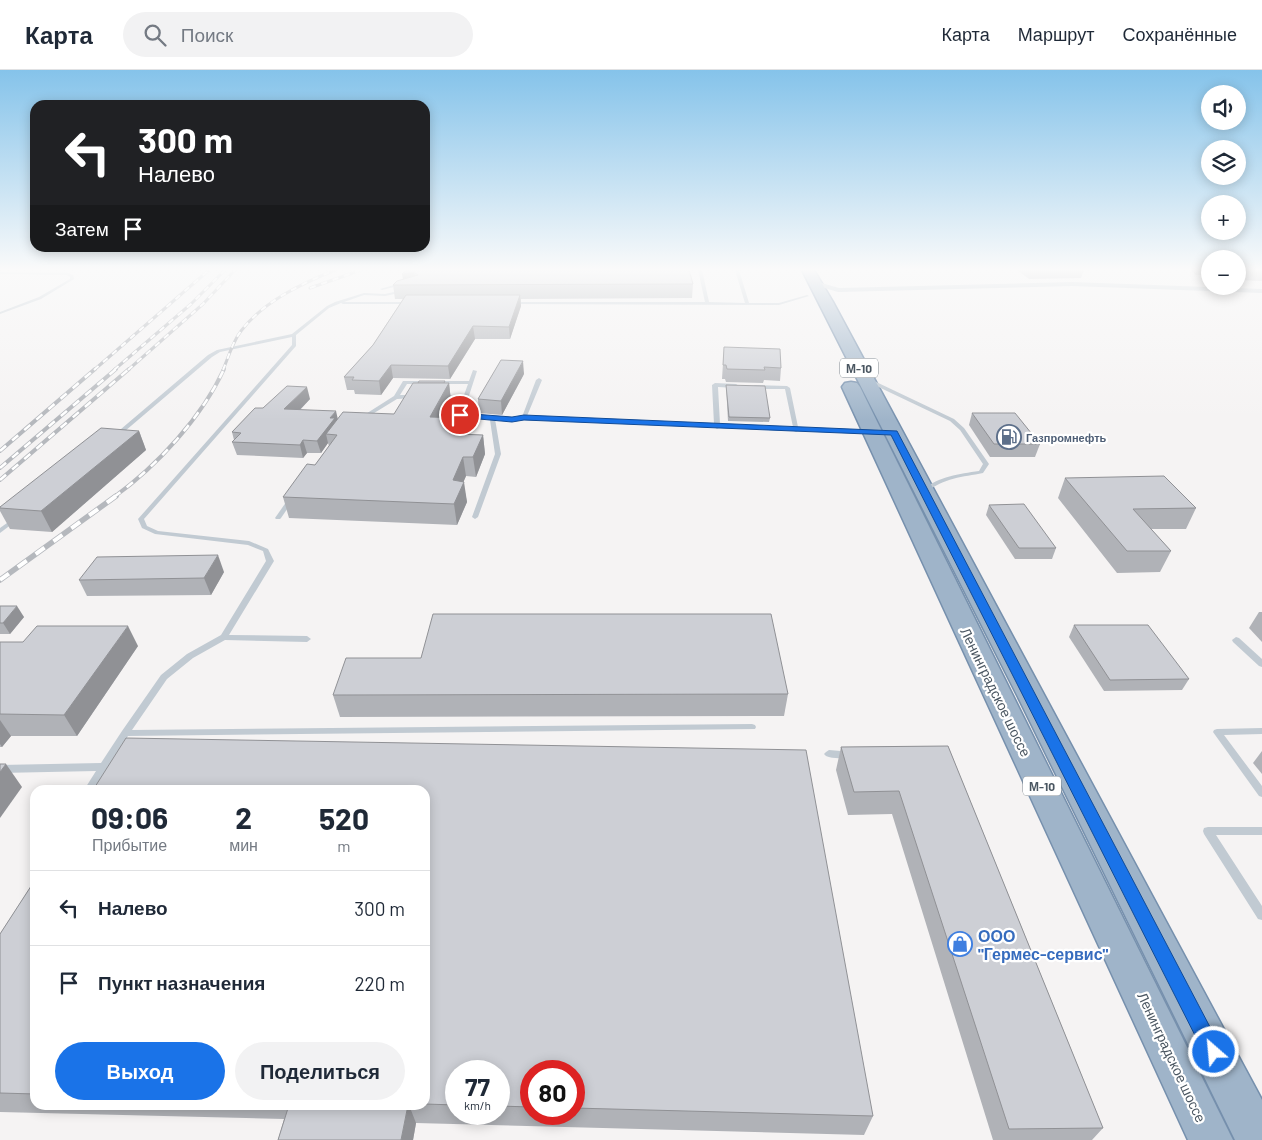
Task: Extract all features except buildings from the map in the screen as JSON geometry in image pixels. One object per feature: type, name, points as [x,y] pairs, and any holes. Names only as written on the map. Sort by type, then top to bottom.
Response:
[{"type":"highway","name":"Ленинградское шоссе","points":[[828,320],[864,378],[884,433],[900,492],[1211,1140]]},
{"type":"highway","name":"Ленинградское шоссе","points":[[842,370],[924,492],[1034,701],[1259,1140]]},
{"type":"lane","points":[[114,438],[210,356],[219,351],[294,336],[313,320]]},
{"type":"lane","points":[[92,785],[164,677],[190,656],[224,636],[270,561],[266,550],[250,543],[158,534],[144,528],[141,518],[294,345],[294,336]]},
{"type":"lane","points":[[475,371],[460,415],[512,419],[884,433]]},
{"type":"lane","points":[[864,378],[952,420],[962,429],[986,464],[981,472],[956,476],[930,485],[924,492]]},
{"type":"lane","points":[[524,418],[539,380]]},
{"type":"lane","points":[[354,421],[380,408],[396,396],[405,382],[471,383]]},
{"type":"lane","points":[[717,427],[715,385],[742,386]]},
{"type":"lane","points":[[751,387],[787,388],[796,430]]},
{"type":"lane","points":[[396,396],[422,397]]},
{"type":"lane","points":[[431,397],[466,397]]},
{"type":"lane","points":[[475,517],[498,454],[492,418]]},
{"type":"lane","points":[[278,518],[295,495]]},
{"type":"lane","points":[[0,531],[23,513]]},
{"type":"lane","points":[[224,636],[307,639]]},
{"type":"lane","points":[[1236,640],[1262,664]]},
{"type":"lane","points":[[125,733],[752,727]]},
{"type":"lane","points":[[1262,731],[1217,732],[1262,793]]},
{"type":"lane","points":[[829,754],[858,754]]},
{"type":"lane","points":[[0,769],[103,767]]},
{"type":"lane","points":[[1262,831],[1208,832],[1262,915]]},
{"type":"railway","points":[[94,370],[152,320]]},
{"type":"railway","points":[[114,370],[172,320]]},
{"type":"railway","points":[[128,370],[185,320]]},
{"type":"railway","points":[[223,370],[238,335],[250,320]]},
{"type":"railway","points":[[0,451],[95,369]]},
{"type":"railway","points":[[0,468],[116,369]]},
{"type":"railway","points":[[0,480],[129,369]]},
{"type":"railway","points":[[114,497],[146,471],[177,439],[204,405],[224,369]]},
{"type":"railway","points":[[0,580],[116,496]]},
{"type":"place","name":"Газпромнефть","points":[[1009,437]]},
{"type":"place","name":"ООО \"Гермес-сервис\"","points":[[960,944]]},
{"type":"route","points":[[460,415],[512,419],[894,433],[1214,1052]]}]
